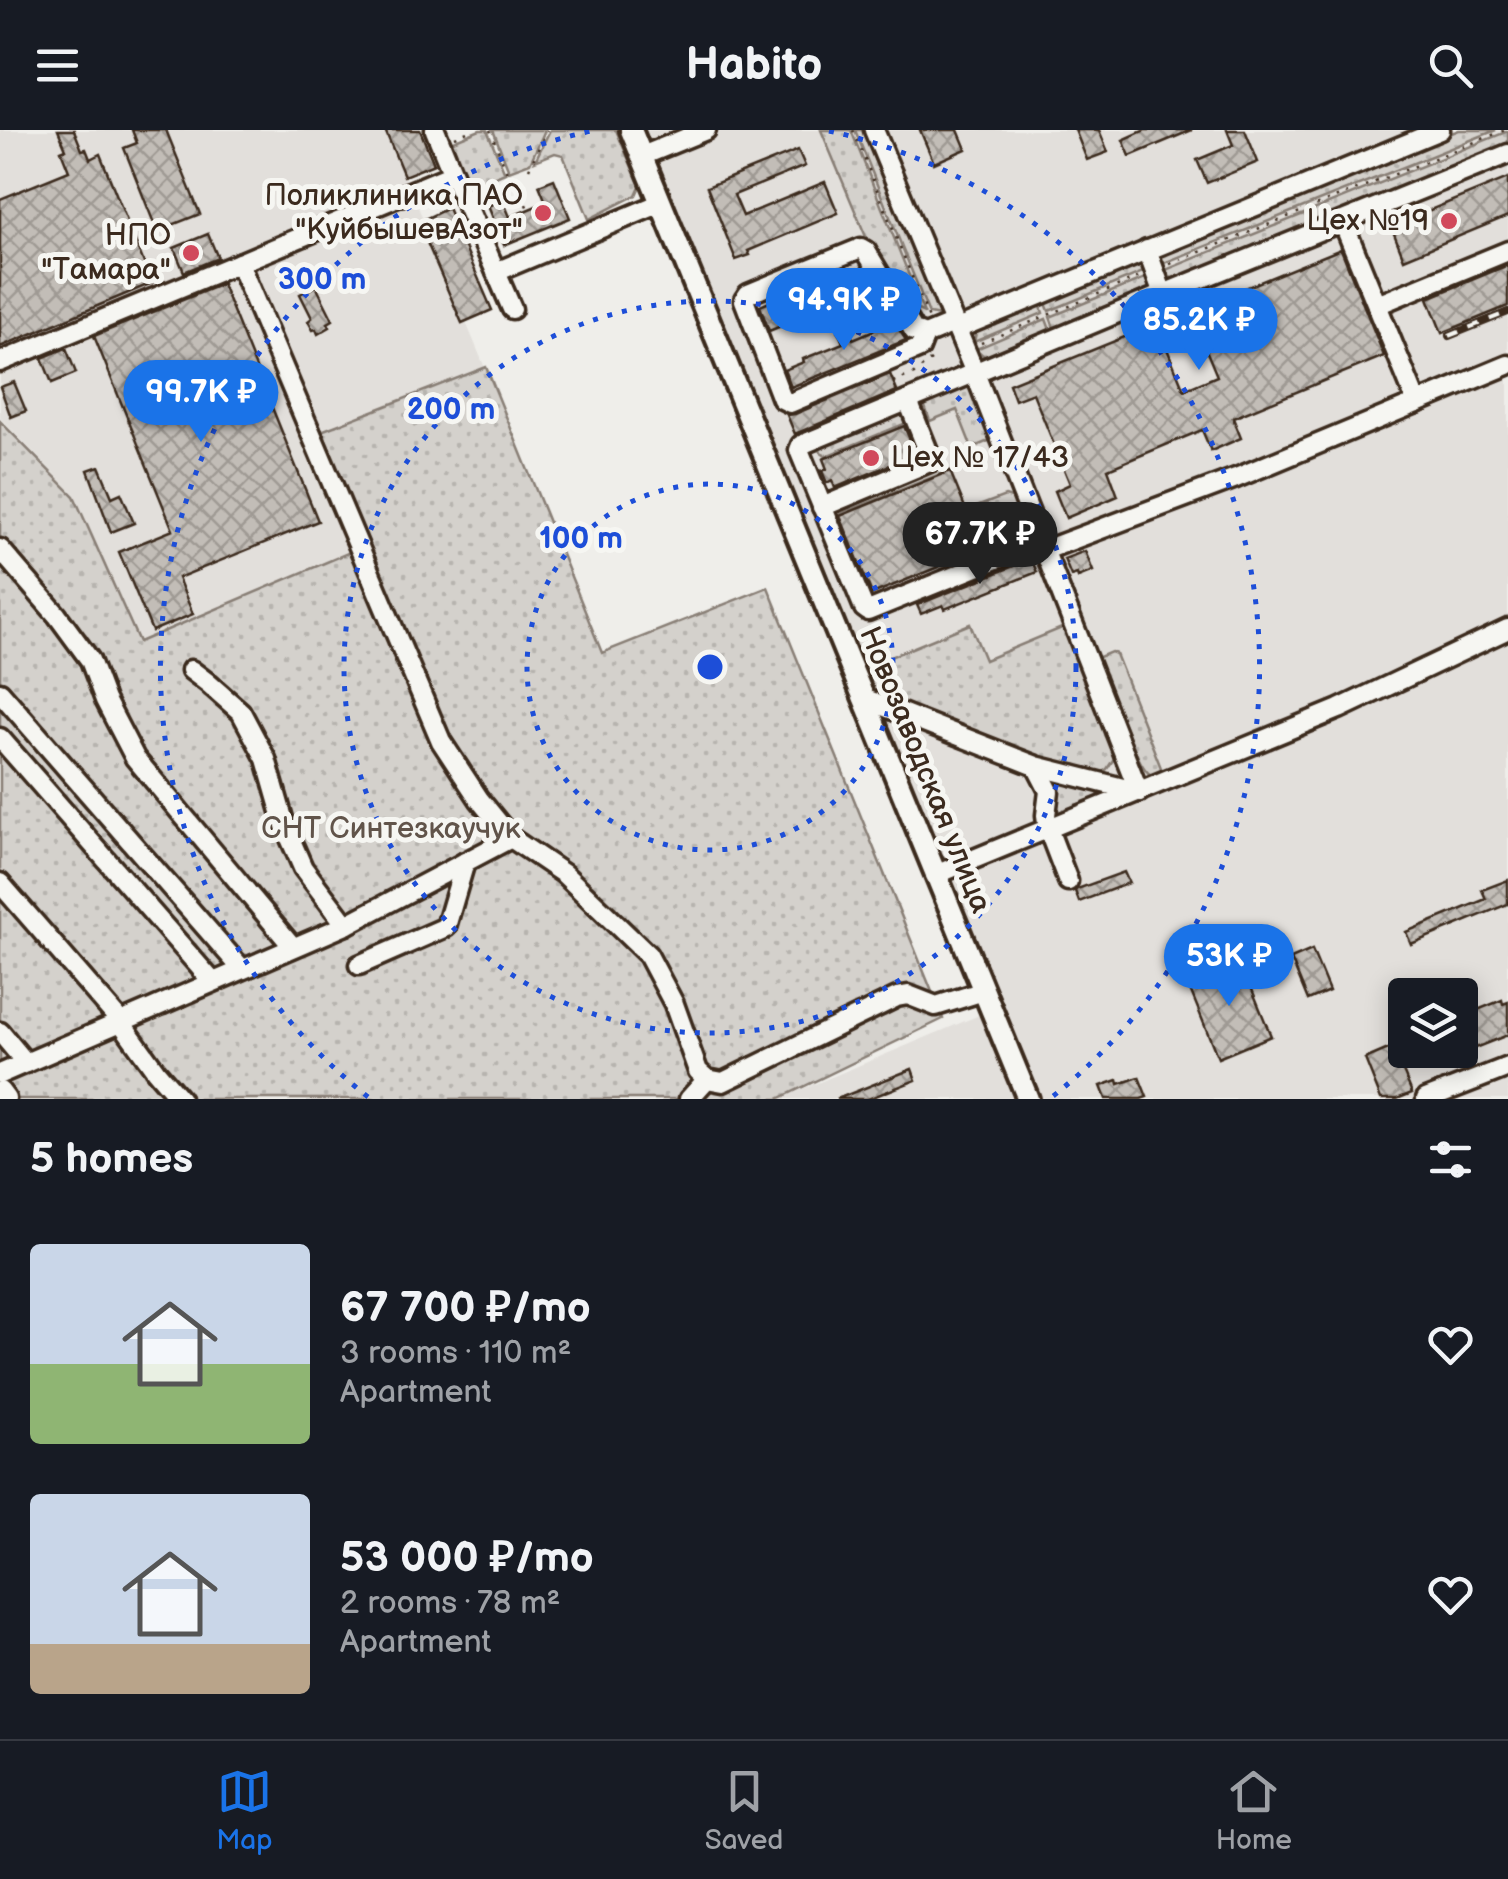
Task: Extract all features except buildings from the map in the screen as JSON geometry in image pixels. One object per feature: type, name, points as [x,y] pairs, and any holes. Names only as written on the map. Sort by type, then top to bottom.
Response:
[{"type":"main road","name":"Новозаводская улица","points":[[631,130],[1028,1099]]},
{"type":"street","points":[[642,156],[706,130]]},
{"type":"street","points":[[874,130],[975,373],[1139,792]]},
{"type":"street","points":[[929,333],[920,348],[790,403],[782,399],[744,300],[748,294],[861,248],[914,331],[929,333],[956,326],[1440,130]]},
{"type":"street","points":[[442,135],[453,174],[512,309]]},
{"type":"street","points":[[1508,154],[1163,294],[799,450],[868,611],[1236,478],[1508,365]]},
{"type":"street","points":[[0,362],[453,174]]},
{"type":"street","points":[[496,272],[660,203]]},
{"type":"street","points":[[1343,222],[1417,403]]},
{"type":"street","points":[[1146,250],[1163,294]]},
{"type":"street","points":[[1377,305],[1508,251]]},
{"type":"street","points":[[239,263],[441,741],[478,799],[511,838],[564,874],[648,955],[674,1004],[698,1070],[706,1080],[724,1082],[897,997],[908,995],[936,1006],[984,991]]},
{"type":"street","points":[[822,508],[932,461],[908,401]]},
{"type":"street","points":[[0,549],[90,660],[105,700],[135,758],[292,947]]},
{"type":"street","points":[[936,875],[1339,709],[1508,629]]},
{"type":"street","points":[[191,670],[241,712],[266,759],[286,829],[303,868],[346,925]]},
{"type":"street","points":[[0,692],[242,969]]},
{"type":"street","points":[[863,698],[1036,766],[1139,792]]},
{"type":"street","points":[[0,738],[212,982]]},
{"type":"street","points":[[1036,766],[1048,791],[1048,829],[1068,881]]},
{"type":"street","points":[[0,1074],[346,925],[511,838]]},
{"type":"street","points":[[358,964],[446,928],[465,862]]},
{"type":"street","points":[[0,884],[120,1021],[180,1099]]},
{"type":"street","points":[[0,1032],[26,1063]]},
{"type":"street","points":[[1426,1099],[1508,1067]]},
{"type":"street","points":[[689,1099],[706,1080]]},
{"type":"street","points":[[0,1092],[6,1099]]},
{"type":"path","points":[[442,135],[472,130]]},
{"type":"path","points":[[490,130],[528,210]]},
{"type":"path","points":[[529,169],[547,130]]},
{"type":"path","points":[[853,130],[929,333]]},
{"type":"path","points":[[974,346],[1505,130]]},
{"type":"shaded area","points":[[0,130],[386,130],[530,476],[140,641],[74,494],[0,418]]},
{"type":"shaded area","points":[[641,130],[1508,130],[1508,1099],[1028,1099]]},
{"type":"shaded area","points":[[989,1011],[1025,1099],[779,1099]]},
{"type":"green space","points":[[487,130],[505,173],[467,189],[448,143]]},
{"type":"green space","points":[[493,130],[545,130],[530,163],[509,171]]},
{"type":"green space","points":[[550,130],[616,130],[640,186],[636,195],[589,219],[563,155],[555,153],[535,161]]},
{"type":"green space","points":[[821,130],[851,130],[924,313],[903,303],[869,244]]},
{"type":"green space","points":[[855,130],[865,130],[940,316],[929,314]]},
{"type":"green space","points":[[1459,130],[1496,130],[1159,265],[1161,250]]},
{"type":"green space","points":[[1508,131],[1508,148],[1175,281],[1163,271]]},
{"type":"green space","points":[[1142,259],[1148,270],[1049,311],[1044,298]]},
{"type":"green space","points":[[1150,276],[1152,291],[1056,333],[1050,317]]},
{"type":"green space","points":[[1039,300],[1043,313],[974,342],[981,327]]},
{"type":"green space","points":[[1046,319],[1052,335],[990,357],[976,349]]},
{"type":"green space","name":"СНТ Синтезкаучук","points":[[486,367],[602,653],[768,587],[943,1019],[778,1099],[0,1099],[0,421],[74,496],[139,642],[362,547],[316,433]]},
{"type":"green space","points":[[963,386],[973,393],[991,440],[972,448],[957,410],[930,421],[923,401]]},
{"type":"green space","points":[[902,408],[908,419],[904,424],[826,456],[821,453],[818,444]]},
{"type":"green space","points":[[939,462],[943,473],[835,514],[833,509]]},
{"type":"green space","points":[[1005,496],[1015,499],[1027,533],[1004,544],[997,533],[982,539],[971,509]]},
{"type":"green space","points":[[970,624],[985,660],[1069,625],[1117,754],[1107,769],[1099,774],[1045,762],[887,701],[873,664]]},
{"type":"green space","points":[[1116,654],[1165,778],[1151,775],[1138,757],[1097,658]]},
{"type":"green space","points":[[1059,779],[1096,790],[1097,801],[1054,819],[1053,783]]},
{"type":"railway","points":[[1449,336],[1508,312]]},
{"type":"place","name":"Поликлиника ПАО \"КуйбышевАзот\"","points":[[543,213]]},
{"type":"place","name":"Цех №19","points":[[1449,221]]},
{"type":"place","name":"НПО \"Тамара\"","points":[[191,253]]},
{"type":"place","name":"Цех № 17/43","points":[[871,458]]}]
